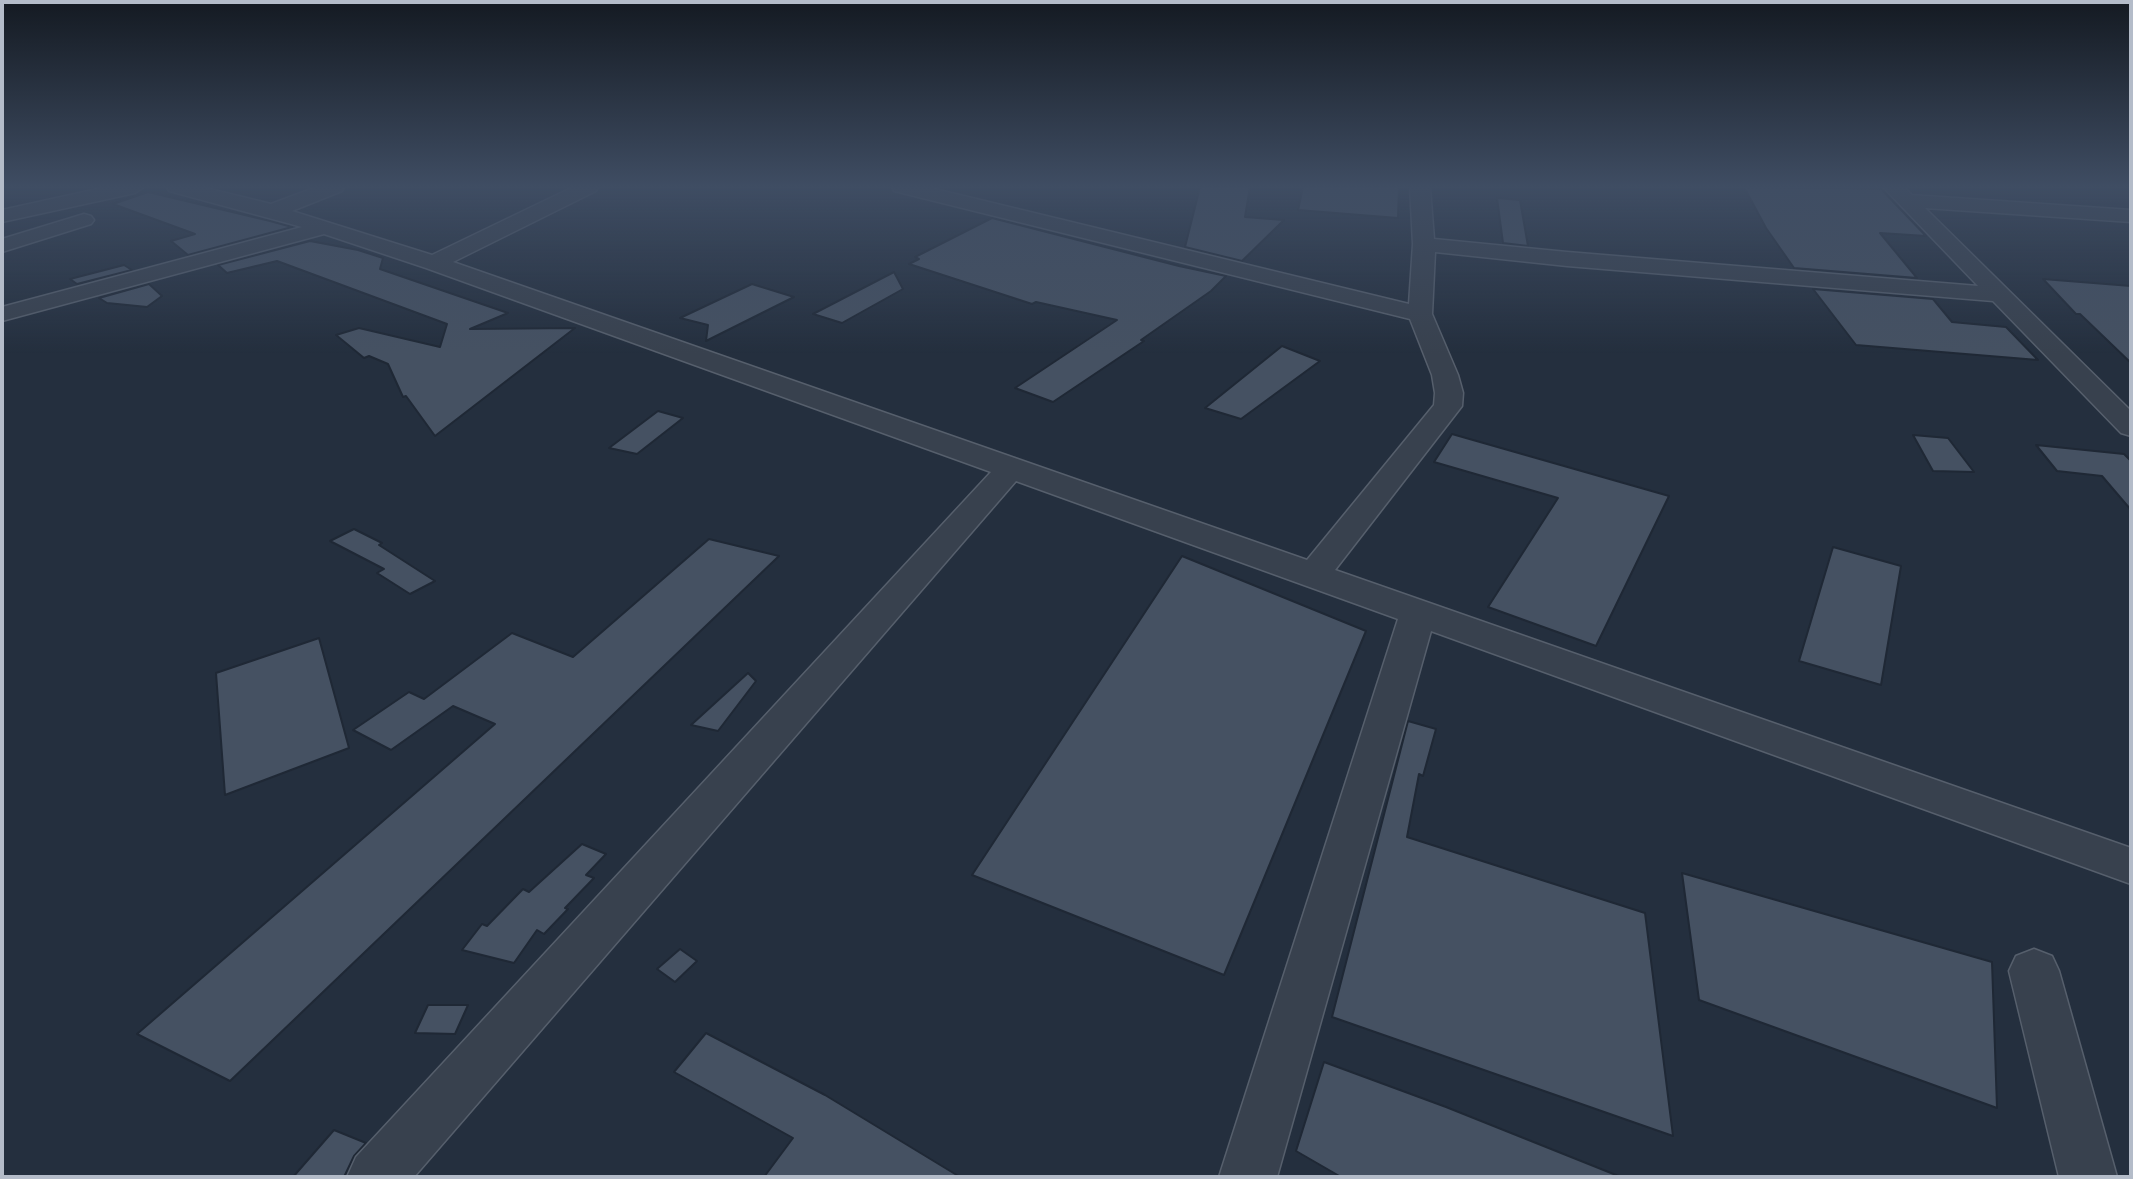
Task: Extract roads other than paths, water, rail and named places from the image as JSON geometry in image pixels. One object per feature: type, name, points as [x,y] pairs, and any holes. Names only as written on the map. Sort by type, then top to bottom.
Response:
[{"type":"street","points":[[2,314],[272,242]]},
{"type":"street","points":[[368,242],[1012,467],[2131,866]]},
{"type":"street","points":[[434,263],[477,242]]},
{"type":"street","points":[[1126,242],[1420,314]]},
{"type":"street","points":[[1947,242],[2131,427]]},
{"type":"street","points":[[1314,574],[1448,406],[1449,393],[1445,375],[1420,314],[1424,244],[1567,259],[2000,295]]},
{"type":"street","points":[[376,1177],[1012,467]]},
{"type":"street","points":[[1248,1177],[1418,612]]},
{"type":"street","points":[[2034,971],[2088,1177]]}]
